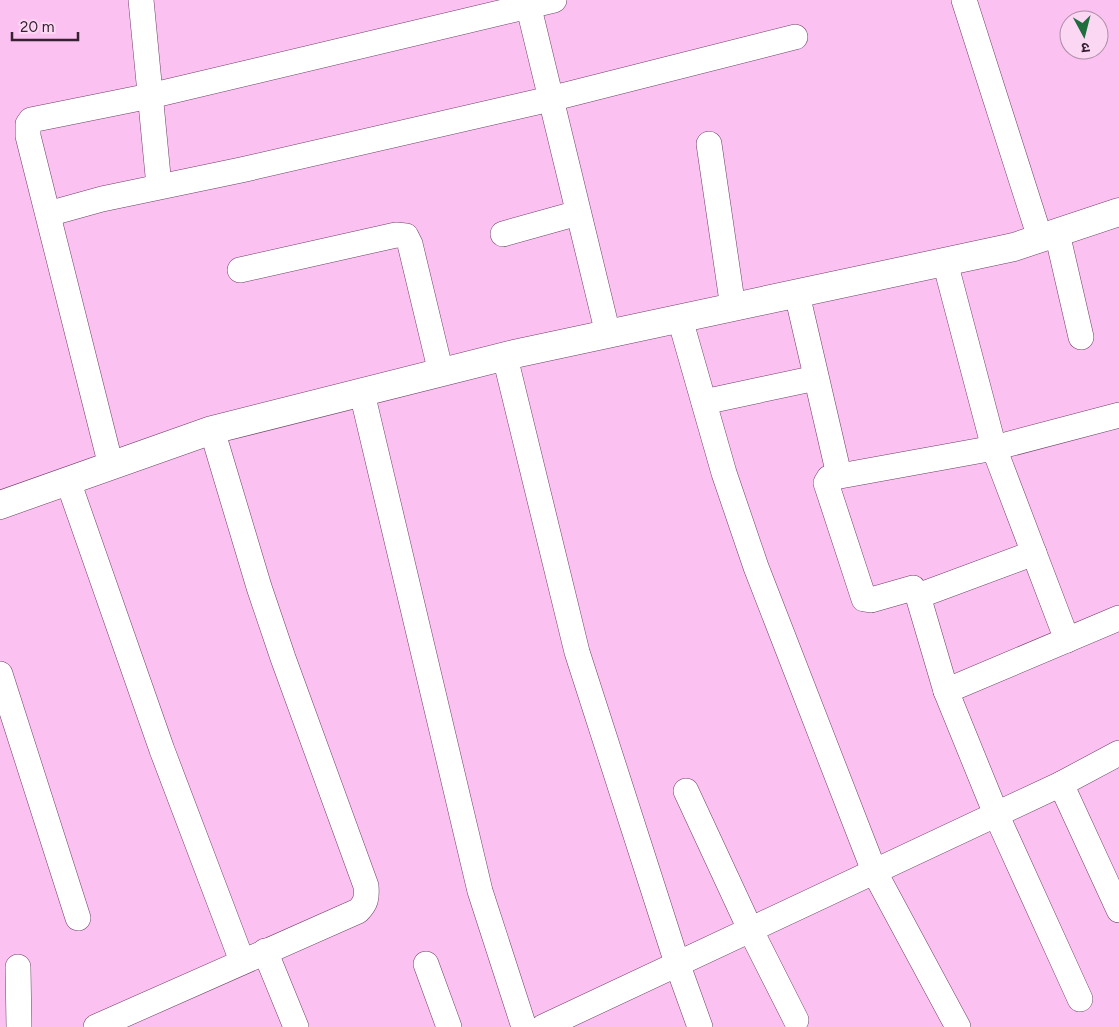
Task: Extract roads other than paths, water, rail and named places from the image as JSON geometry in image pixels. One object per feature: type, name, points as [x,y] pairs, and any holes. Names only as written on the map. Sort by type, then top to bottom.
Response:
[{"type":"street","points":[[141,0],[159,186]]},
{"type":"street","points":[[111,466],[28,136],[28,124],[31,120],[150,96],[527,3],[554,0]]},
{"type":"street","points":[[964,0],[1048,235],[1081,337]]},
{"type":"street","points":[[527,3],[608,334]]},
{"type":"street","points":[[48,214],[159,186],[550,99],[795,37]]},
{"type":"street","points":[[709,144],[733,308]]},
{"type":"street","points":[[0,505],[212,430],[505,357],[1014,247],[1119,212]]},
{"type":"street","points":[[503,234],[578,213]]},
{"type":"street","points":[[240,270],[396,235],[406,236],[410,244],[441,373]]},
{"type":"street","points":[[945,262],[994,448],[1068,640]]},
{"type":"street","points":[[796,294],[840,475]]},
{"type":"street","points":[[680,319],[724,473],[756,567],[874,871],[958,1027]]},
{"type":"street","points":[[505,357],[576,652],[677,963],[700,1027]]},
{"type":"street","points":[[704,402],[816,378]]},
{"type":"street","points":[[362,393],[480,890],[524,1027]]},
{"type":"street","points":[[1080,999],[996,814],[946,691],[918,596],[913,588],[871,600],[864,599],[826,483],[829,478],[840,475],[994,448],[1119,415]]},
{"type":"street","points":[[96,1027],[358,911],[365,904],[367,895],[366,886],[259,587],[212,430]]},
{"type":"street","points":[[68,481],[162,750],[242,961]]},
{"type":"street","points":[[918,596],[1034,553]]},
{"type":"street","points":[[946,691],[1119,618]]},
{"type":"street","points":[[0,674],[78,918]]},
{"type":"street","points":[[543,1027],[1061,784],[1119,752]]},
{"type":"street","points":[[1061,784],[1119,910]]},
{"type":"street","points":[[686,791],[750,929],[796,1020]]},
{"type":"street","points":[[265,951],[296,1027]]},
{"type":"street","points":[[426,964],[449,1027]]},
{"type":"street","points":[[18,966],[19,1027]]}]
